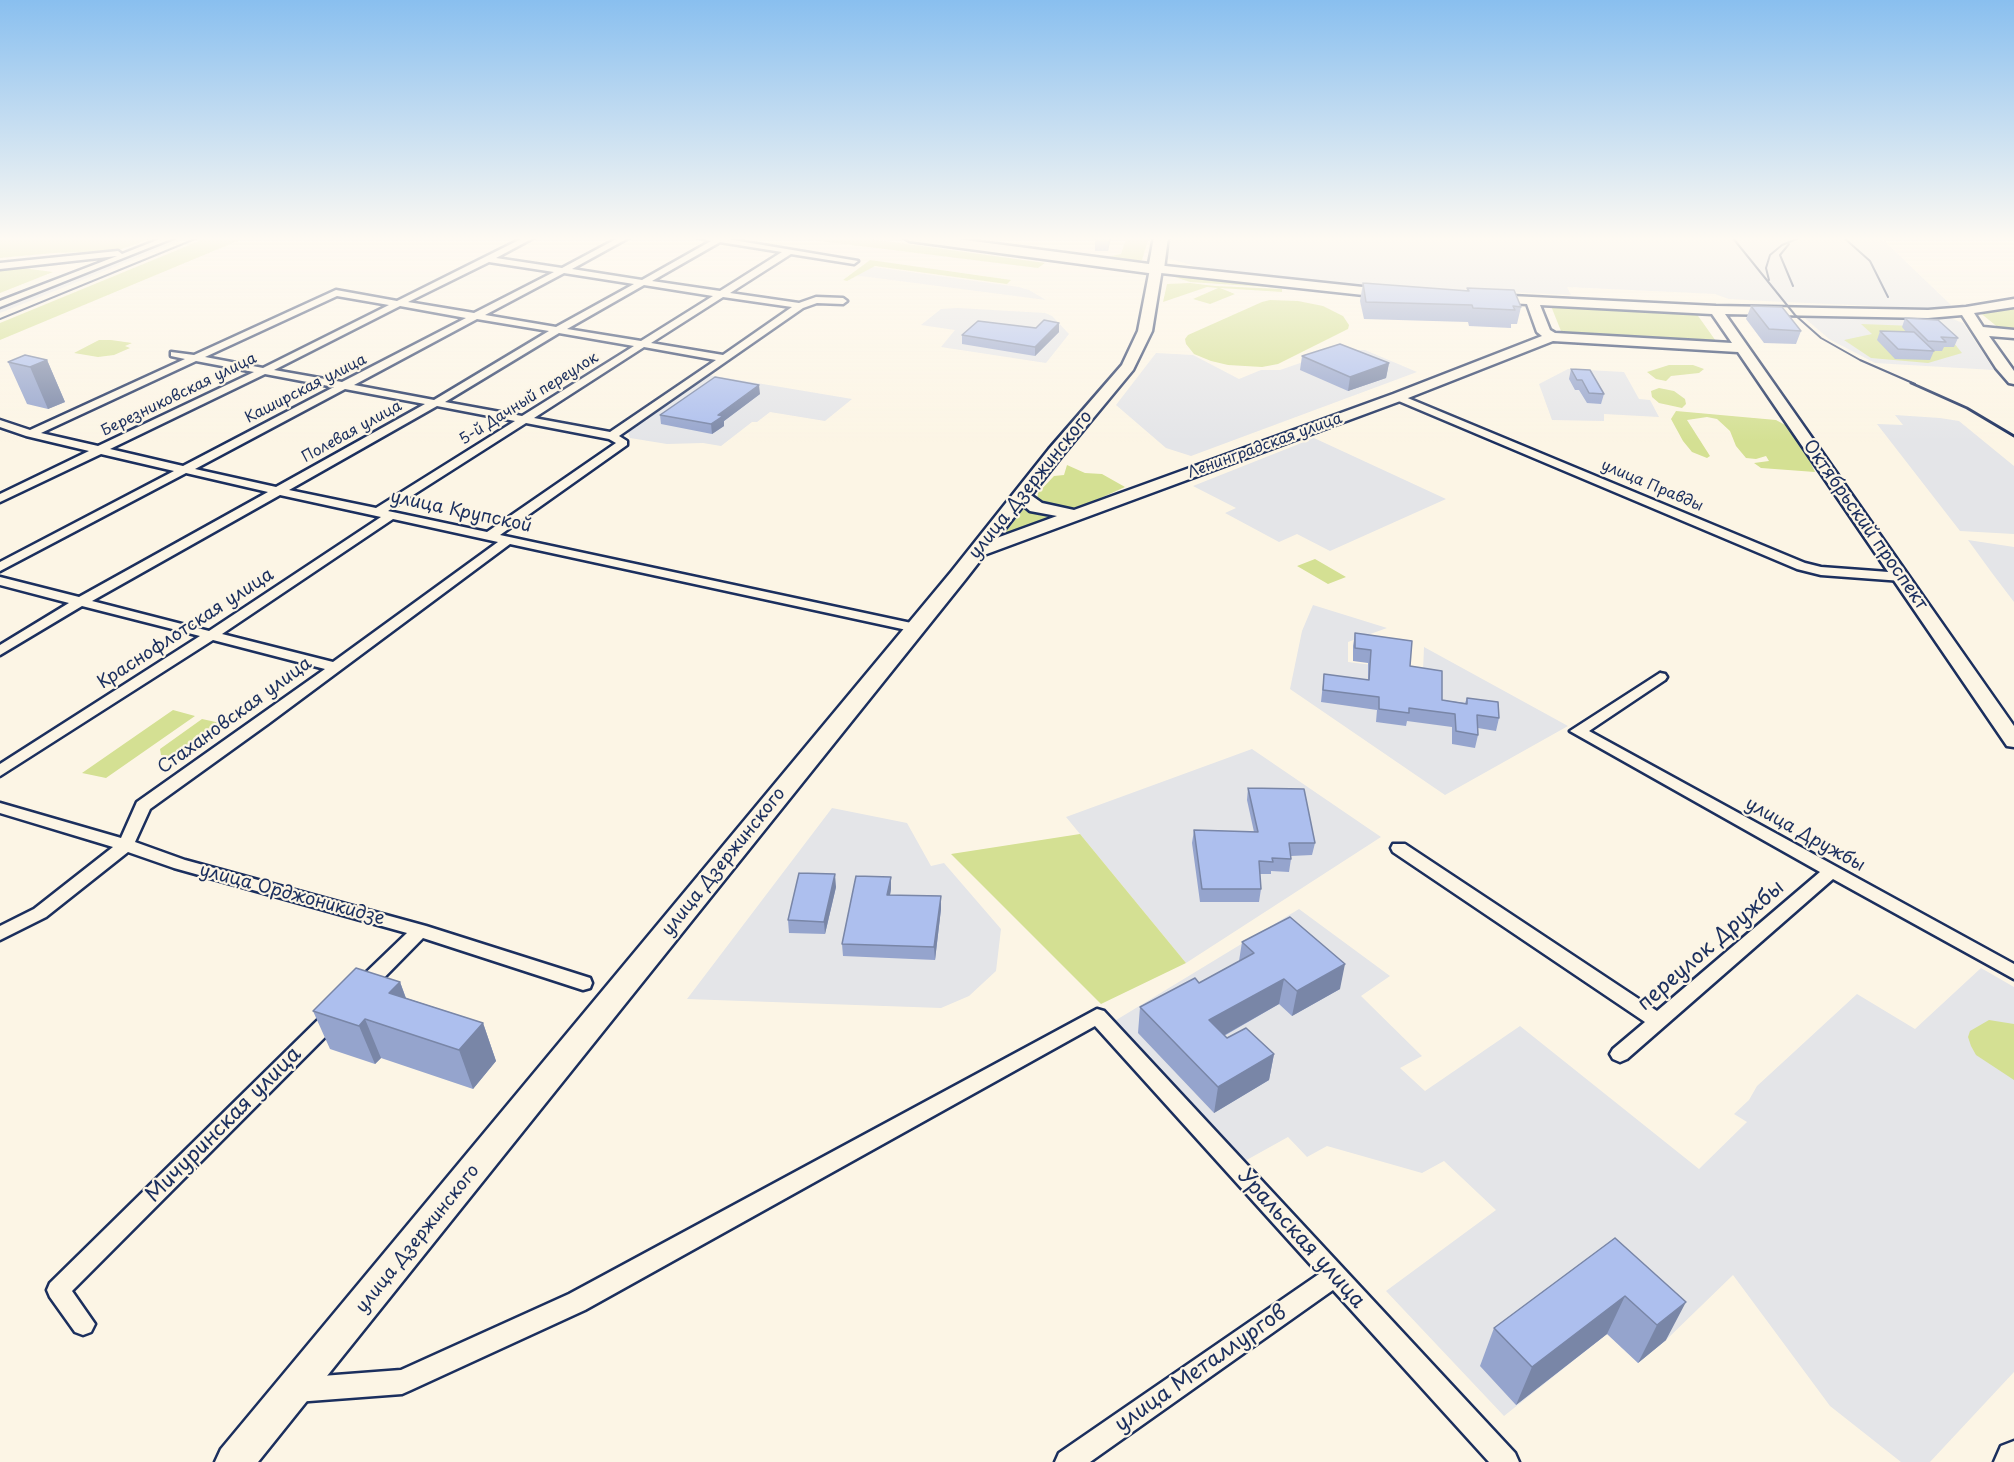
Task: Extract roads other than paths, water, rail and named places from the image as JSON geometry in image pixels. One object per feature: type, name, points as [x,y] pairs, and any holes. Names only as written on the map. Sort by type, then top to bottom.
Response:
[{"type":"main road","name":"улица Дзержинского","points":[[234,1462],[1135,357],[1145,331],[1150,305]]},
{"type":"main road","points":[[1533,305],[1544,332],[1552,337]]},
{"type":"main road","points":[[1606,305],[1928,314],[2001,305]]},
{"type":"main road","name":"Октябрьский проспект","points":[[1716,310],[2014,741]]},
{"type":"main road","points":[[1966,311],[2014,380]]},
{"type":"main road","points":[[1980,331],[2014,334]]},
{"type":"main road","name":"Ленинградская улица","points":[[978,551],[1398,397],[1552,337],[1743,348]]},
{"type":"main road","points":[[1022,496],[1036,507],[1074,515]]},
{"type":"street","points":[[30,434],[310,305]]},
{"type":"street","name":"Березниковская улица","points":[[0,498],[395,305]]},
{"type":"street","points":[[405,305],[724,358]]},
{"type":"street","name":"Каширская улица","points":[[0,567],[497,305]]},
{"type":"street","name":"Полевая улица","points":[[0,651],[80,602],[437,402],[602,305]]},
{"type":"street","name":"5-й Дачный переулок","points":[[384,514],[524,420],[704,305]]},
{"type":"street","points":[[795,305],[800,306]]},
{"type":"street","points":[[612,436],[800,306]]},
{"type":"street","points":[[174,354],[612,436],[623,443],[490,536]]},
{"type":"street","name":"улица Правды","points":[[1398,397],[1801,566],[1821,571],[1902,577]]},
{"type":"street","name":"улица Крупской","points":[[0,423],[30,434],[278,491],[916,628]]},
{"type":"street","name":"Краснофлотская улица","points":[[0,771],[210,636],[384,514]]},
{"type":"street","name":"Стахановская улица","points":[[0,934],[40,913],[126,845],[143,806],[508,540]]},
{"type":"street","points":[[0,581],[335,667]]},
{"type":"street","name":"улица Дружбы","points":[[1660,677],[1578,731],[2014,972]]},
{"type":"street","name":"улица Орджоникидзе","points":[[0,808],[126,845],[180,864],[420,930],[583,983]]},
{"type":"street","points":[[1399,848],[1658,1021]]},
{"type":"street","name":"переулок Дружбы","points":[[1620,1054],[1831,872]]},
{"type":"street","name":"Мичуринская улица","points":[[83,1324],[58,1290],[420,930]]},
{"type":"street","name":"Уральская улица","points":[[295,1390],[402,1382],[567,1306],[1097,1016],[1506,1462]]},
{"type":"street","name":"улица Металлургов","points":[[1068,1462],[1334,1276]]},
{"type":"railway","points":[[0,319],[34,305]]},
{"type":"railway","points":[[1787,305],[1821,338],[1860,360],[1915,384]]},
{"type":"railway","points":[[1911,383],[1967,408],[2014,436]]}]
